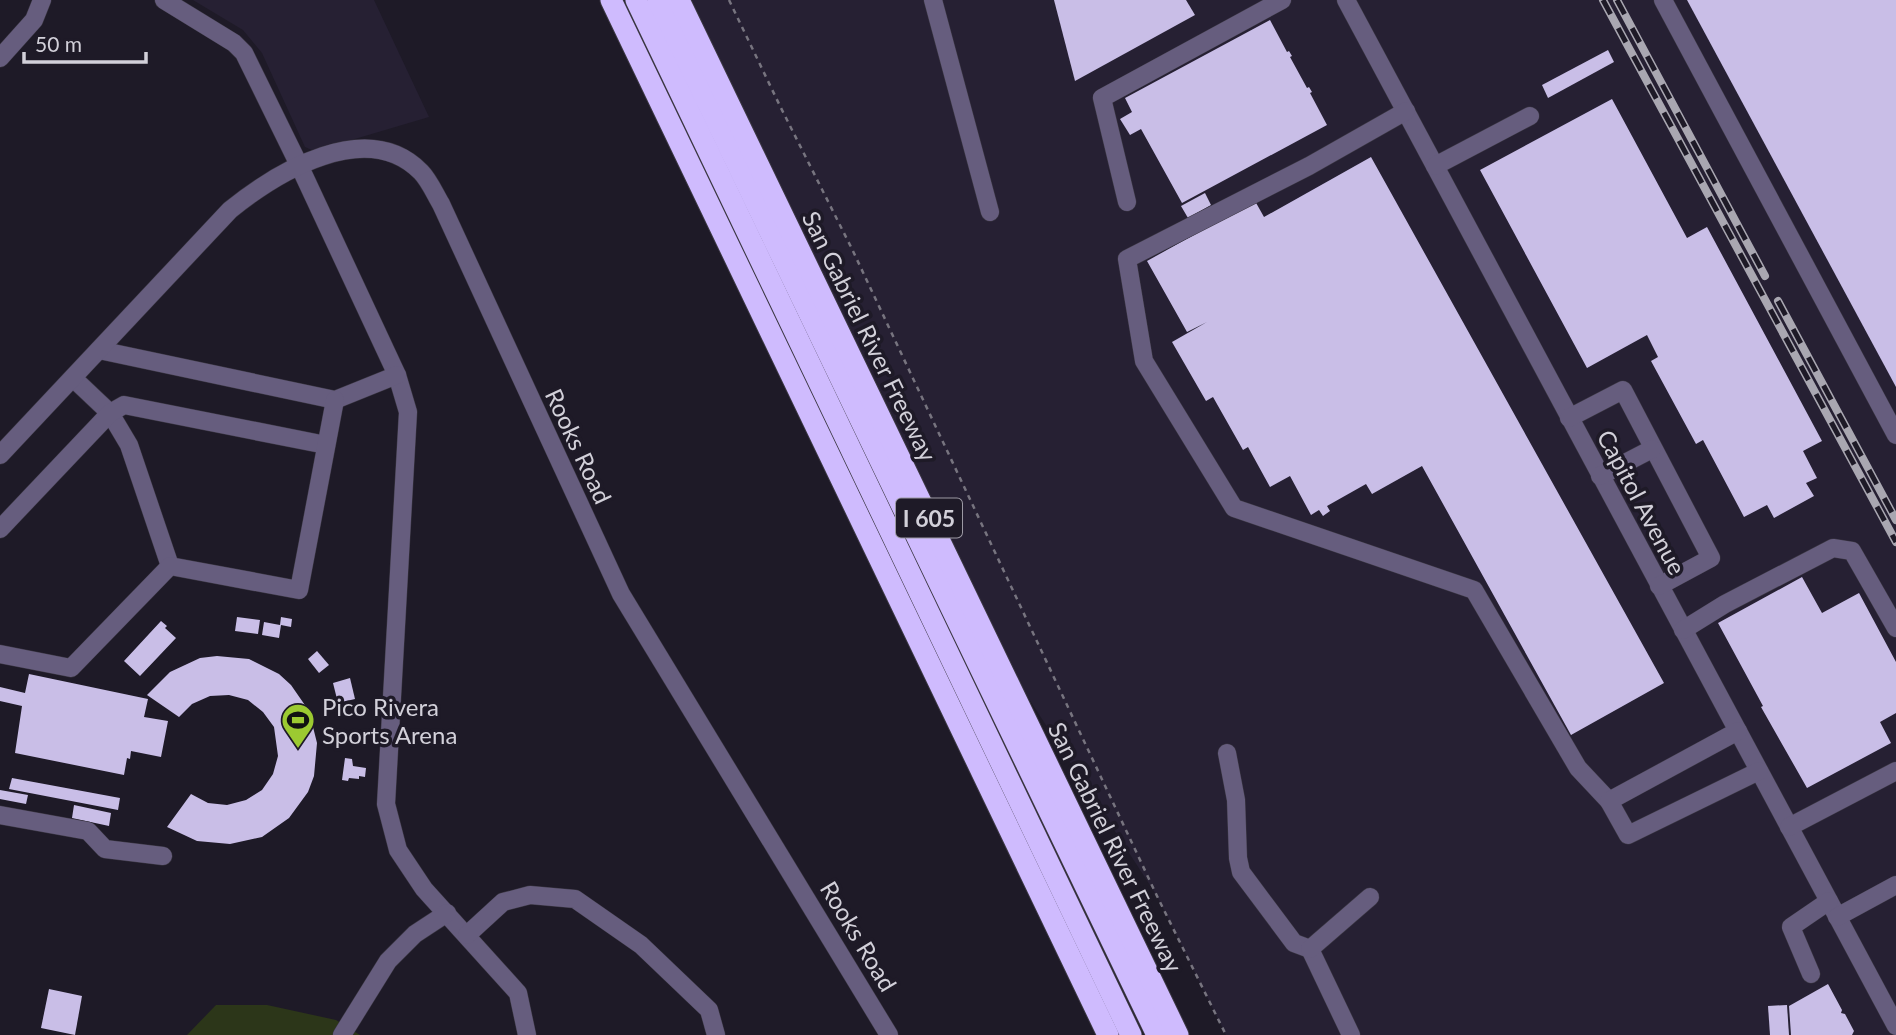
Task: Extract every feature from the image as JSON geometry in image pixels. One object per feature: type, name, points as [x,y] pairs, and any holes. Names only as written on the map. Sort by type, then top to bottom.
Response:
[{"type":"highway","name":"I 605","points":[[611,0],[1108,1035]]},
{"type":"highway","points":[[635,0],[1132,1035]]},
{"type":"highway","points":[[658,0],[1157,1035]]},
{"type":"highway","name":"San Gabriel River Freeway","points":[[679,0],[1178,1035]]},
{"type":"street","points":[[0,58],[34,20],[42,0]]},
{"type":"street","points":[[164,0],[234,43],[244,53],[397,375],[408,412],[386,804],[398,850],[424,889],[518,993],[527,1035]]},
{"type":"street","points":[[933,0],[990,212]]},
{"type":"street","points":[[1127,202],[1102,98],[1282,0]]},
{"type":"street","name":"Capitol Avenue","points":[[1346,0],[1896,1026]]},
{"type":"street","points":[[1663,0],[1896,435]]},
{"type":"street","points":[[1406,111],[1309,166],[1127,259],[1144,361],[1234,508],[1474,590],[1578,768],[1609,801],[1628,835],[1759,771]]},
{"type":"street","points":[[1436,166],[1530,116]]},
{"type":"street","name":"Rooks Road","points":[[0,455],[230,209],[256,188],[299,165],[351,149],[377,148],[401,156],[422,172],[441,204],[621,594],[889,1035]]},
{"type":"street","points":[[99,349],[335,400],[397,375]]},
{"type":"street","points":[[73,377],[110,413],[129,445],[170,566]]},
{"type":"street","points":[[1569,418],[1623,390],[1711,558],[1659,586]]},
{"type":"street","points":[[170,566],[299,590],[335,400]]},
{"type":"street","points":[[0,529],[110,413],[124,405],[326,445]]},
{"type":"street","points":[[1600,476],[1653,449]]},
{"type":"street","points":[[1683,630],[1725,604],[1833,548],[1852,551],[1896,628]]},
{"type":"street","points":[[0,654],[71,668],[170,566]]},
{"type":"street","points":[[1609,801],[1738,731]]},
{"type":"street","points":[[1227,753],[1236,800],[1241,872],[1294,943],[1310,949],[1350,1035]]},
{"type":"street","points":[[1789,827],[1896,771]]},
{"type":"street","points":[[0,816],[88,831],[105,849],[163,856]]},
{"type":"street","points":[[1811,974],[1791,927],[1896,885]]},
{"type":"street","points":[[467,934],[503,902],[530,895],[575,899],[641,945],[709,1010],[716,1035]]},
{"type":"street","points":[[1310,949],[1370,897]]},
{"type":"street","points":[[342,1035],[388,961],[415,934],[447,913]]},
{"type":"path","points":[[729,0],[852,249],[1157,896],[1226,1035]]},
{"type":"shaded area","points":[[193,0],[374,0],[429,117],[321,149],[312,150],[305,147],[262,53],[243,30]]},
{"type":"shaded area","points":[[667,0],[1896,0],[1896,1035],[1226,1035],[1157,896],[992,642]]},
{"type":"green space","points":[[216,1005],[267,1005],[336,1020],[360,1035],[187,1035]]},
{"type":"building","points":[[1054,0],[1186,0],[1195,15],[1075,81]]},
{"type":"building","points":[[1687,0],[1896,0],[1896,387]]},
{"type":"building","points":[[1270,20],[1287,52],[1292,56],[1290,57],[1307,88],[1312,92],[1310,93],[1327,125],[1182,203],[1141,129],[1130,135],[1120,119],[1132,112],[1125,98]]},
{"type":"building","points":[[1608,50],[1614,62],[1548,98],[1542,85]]},
{"type":"building","points":[[1612,99],[1687,238],[1707,227],[1822,441],[1803,451],[1817,478],[1806,483],[1814,496],[1774,518],[1767,505],[1744,517],[1703,440],[1696,444],[1651,361],[1658,357],[1647,335],[1587,368],[1480,170]]},
{"type":"building","points":[[1371,157],[1664,683],[1571,735],[1422,466],[1372,494],[1366,484],[1327,506],[1330,511],[1323,516],[1319,510],[1311,515],[1290,476],[1270,487],[1248,447],[1243,450],[1213,397],[1206,401],[1172,342],[1207,322],[1187,332],[1147,261],[1255,201],[1264,217]]},
{"type":"building","points":[[1205,193],[1211,205],[1188,218],[1181,206]]},
{"type":"building","points":[[1802,577],[1822,613],[1859,593],[1896,662],[1896,713],[1880,722],[1891,743],[1807,788],[1718,623]]},
{"type":"building","points":[[237,617],[260,620],[258,634],[235,631]]},
{"type":"building","points":[[281,617],[292,619],[291,627],[281,625],[279,638],[262,635],[264,622],[280,625]]},
{"type":"building","points":[[161,621],[176,638],[140,676],[124,661]]},
{"type":"building","points":[[317,651],[329,665],[319,673],[308,659]]},
{"type":"building","name":"Pico Rivera Sports Arena","points":[[217,656],[249,659],[279,674],[291,685],[309,711],[317,743],[314,776],[308,792],[289,818],[262,837],[230,844],[197,841],[167,827],[191,794],[208,803],[227,805],[246,800],[262,790],[273,774],[278,756],[274,727],[263,712],[248,700],[229,695],[210,696],[192,704],[179,717],[147,695],[170,672],[200,658]]},
{"type":"building","points":[[29,674],[148,699],[144,717],[168,721],[161,757],[131,751],[124,775],[15,753],[22,706],[0,701],[0,687],[25,693]]},
{"type":"building","points":[[350,678],[355,699],[338,703],[333,683]]},
{"type":"building","points":[[345,758],[352,759],[353,766],[366,768],[365,777],[342,780]]},
{"type":"building","points":[[12,778],[120,798],[118,810],[9,789]]},
{"type":"building","points":[[0,790],[28,795],[26,804],[0,799]]},
{"type":"building","points":[[74,805],[111,813],[109,826],[72,818]]},
{"type":"building","points":[[1828,984],[1842,1010],[1841,1013],[1845,1014],[1854,1031],[1852,1035],[1791,1035],[1789,1006]]},
{"type":"building","points":[[49,989],[82,996],[75,1035],[41,1028]]},
{"type":"building","points":[[1787,1005],[1789,1035],[1770,1035],[1768,1006]]},
{"type":"railway","points":[[1603,0],[1896,542]]},
{"type":"railway","points":[[1617,0],[1765,276]]},
{"type":"railway","points":[[1778,301],[1896,520]]},
{"type":"place","name":"Pico Rivera Sports Arena","points":[[298,750]]}]
